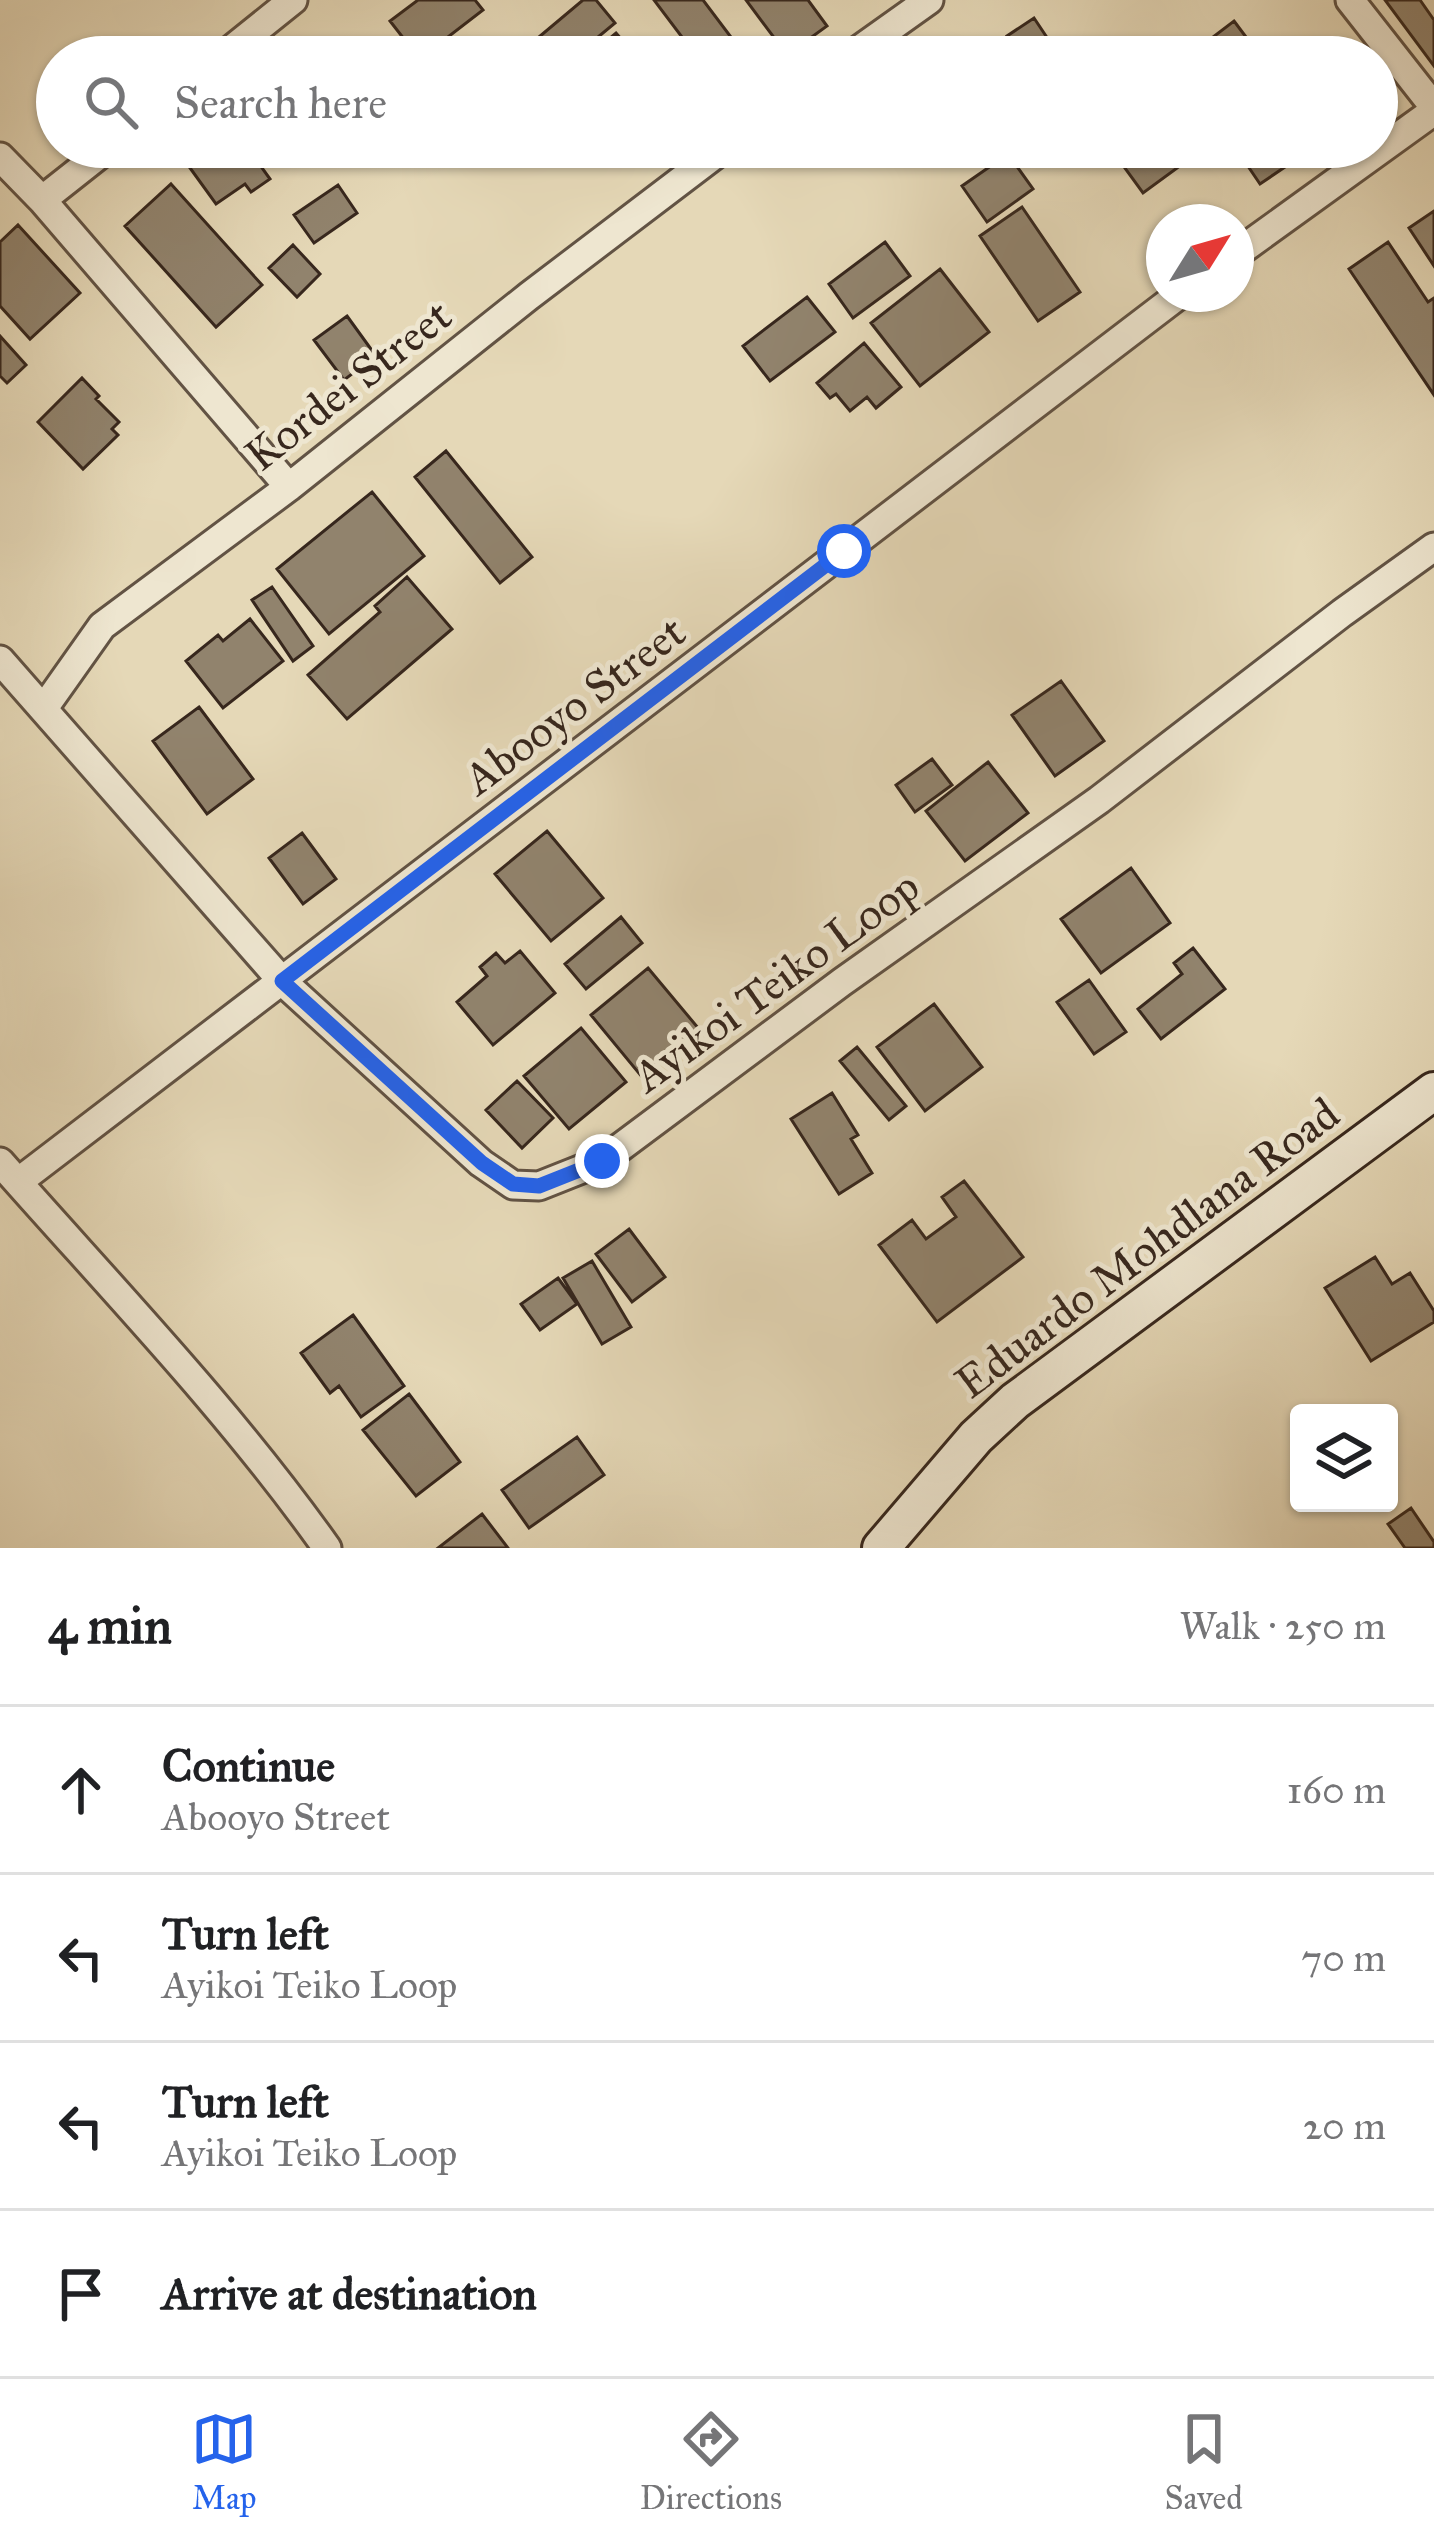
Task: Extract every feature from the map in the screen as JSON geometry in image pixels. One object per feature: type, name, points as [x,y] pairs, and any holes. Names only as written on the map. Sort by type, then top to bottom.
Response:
[{"type":"main road","name":"Eduardo Mohdlana Road","points":[[881,1548],[976,1437],[1015,1401],[1434,1090]]},
{"type":"street","points":[[248,36],[293,0]]},
{"type":"street","points":[[878,36],[929,0]]},
{"type":"street","points":[[1350,0],[1378,36]]},
{"type":"street","points":[[1398,62],[1434,109],[1398,135]]},
{"type":"street","points":[[0,157],[290,487]]},
{"type":"street","points":[[42,200],[82,168]]},
{"type":"street","name":"Kordei Street","points":[[44,708],[102,626],[290,487],[697,168]]},
{"type":"street","points":[[1254,241],[1353,168]]},
{"type":"street","name":"Abooyo Street","points":[[9,1172],[282,981],[1156,312]]},
{"type":"street","name":"Ayikoi Teiko Loop","points":[[0,660],[282,981],[482,1163],[513,1184],[539,1186],[602,1161],[842,982],[1099,800],[1434,547]]},
{"type":"street","points":[[9,1172],[167,1350],[327,1548]]},
{"type":"building","points":[[418,0],[475,0],[483,10],[449,36],[402,36],[390,21]]},
{"type":"building","points":[[583,0],[596,0],[615,23],[599,36],[540,36]]},
{"type":"building","points":[[654,0],[703,0],[730,36],[681,36]]},
{"type":"building","points":[[746,0],[808,0],[827,26],[813,36],[773,36]]},
{"type":"building","points":[[1385,0],[1420,0],[1434,20],[1434,66]]},
{"type":"building","points":[[1034,18],[1046,36],[1007,36]]},
{"type":"building","points":[[1234,21],[1245,36],[1214,36]]},
{"type":"building","points":[[190,168],[262,168],[270,179],[251,192],[245,184],[216,204]]},
{"type":"building","points":[[988,168],[1018,168],[1033,189],[987,222],[962,186]]},
{"type":"building","points":[[1125,168],[1177,168],[1143,193]]},
{"type":"building","points":[[1249,168],[1283,168],[1260,184]]},
{"type":"building","points":[[171,184],[262,285],[216,327],[125,226]]},
{"type":"building","points":[[338,185],[357,213],[314,243],[294,215]]},
{"type":"building","points":[[1022,207],[1080,292],[1038,321],[980,236]]},
{"type":"building","points":[[1434,211],[1434,266],[1409,228]]},
{"type":"building","points":[[18,225],[80,293],[30,339],[0,306],[0,242]]},
{"type":"building","points":[[885,242],[910,276],[853,318],[829,284]]},
{"type":"building","points":[[1388,242],[1428,302],[1434,298],[1434,395],[1349,269]]},
{"type":"building","points":[[293,245],[320,274],[297,297],[269,268]]},
{"type":"building","points":[[940,269],[989,332],[920,386],[871,323]]},
{"type":"building","points":[[807,297],[835,332],[770,381],[743,346]]},
{"type":"building","points":[[347,316],[376,356],[344,380],[314,340]]},
{"type":"building","points":[[0,336],[26,365],[7,383],[0,376]]},
{"type":"building","points":[[864,343],[901,387],[876,408],[867,397],[850,411],[836,394],[830,398],[817,383]]},
{"type":"building","points":[[82,378],[119,422],[112,429],[118,435],[83,469],[38,422]]},
{"type":"building","points":[[446,451],[532,557],[500,583],[415,477]]},
{"type":"building","points":[[372,492],[424,556],[329,634],[277,569]]},
{"type":"building","points":[[407,577],[452,629],[347,719],[308,675],[380,612],[375,606]]},
{"type":"building","points":[[272,587],[313,646],[293,661],[252,600]]},
{"type":"building","points":[[250,619],[283,661],[223,708],[186,661],[218,635],[223,641]]},
{"type":"building","points":[[1061,681],[1104,741],[1055,776],[1012,715]]},
{"type":"building","points":[[199,707],[253,779],[207,814],[153,741]]},
{"type":"building","points":[[932,759],[952,785],[915,812],[896,785]]},
{"type":"building","points":[[988,762],[1028,813],[965,861],[926,811]]},
{"type":"building","points":[[547,831],[603,898],[551,941],[495,874]]},
{"type":"building","points":[[302,833],[336,879],[303,904],[269,858]]},
{"type":"building","points":[[1131,868],[1170,923],[1101,973],[1061,919]]},
{"type":"building","points":[[621,917],[642,943],[586,989],[565,964]]},
{"type":"building","points":[[1193,948],[1225,989],[1161,1039],[1138,1009],[1182,974],[1174,963]]},
{"type":"building","points":[[520,951],[555,993],[493,1045],[457,1002],[487,976],[480,967],[496,953],[505,963]]},
{"type":"building","points":[[648,968],[699,1029],[642,1077],[591,1015]]},
{"type":"building","points":[[1089,980],[1126,1032],[1094,1054],[1057,1002]]},
{"type":"building","points":[[934,1004],[982,1067],[925,1111],[877,1047]]},
{"type":"building","points":[[581,1028],[626,1082],[569,1129],[524,1076]]},
{"type":"building","points":[[857,1047],[906,1106],[889,1120],[840,1061]]},
{"type":"building","points":[[517,1081],[553,1118],[522,1148],[486,1110]]},
{"type":"building","points":[[832,1093],[858,1135],[851,1139],[872,1173],[839,1194],[791,1119]]},
{"type":"building","points":[[964,1181],[1023,1257],[937,1322],[879,1245],[912,1220],[926,1239],[956,1217],[942,1197]]},
{"type":"building","points":[[629,1229],[665,1277],[632,1302],[596,1254]]},
{"type":"building","points":[[1375,1257],[1392,1284],[1410,1273],[1434,1311],[1434,1322],[1371,1361],[1325,1288]]},
{"type":"building","points":[[592,1261],[631,1327],[602,1344],[563,1278]]},
{"type":"building","points":[[558,1278],[577,1304],[540,1330],[521,1304]]},
{"type":"building","points":[[353,1315],[404,1386],[361,1417],[339,1386],[330,1393],[301,1353]]},
{"type":"building","points":[[409,1394],[460,1462],[416,1496],[363,1430]]},
{"type":"building","points":[[577,1437],[604,1475],[529,1528],[502,1490]]},
{"type":"building","points":[[1411,1508],[1434,1548],[1405,1548],[1388,1524]]},
{"type":"building","points":[[482,1514],[508,1548],[438,1548]]},
{"type":"route","points":[[602,1161],[539,1186],[513,1184],[482,1163],[282,981],[844,551]]}]
